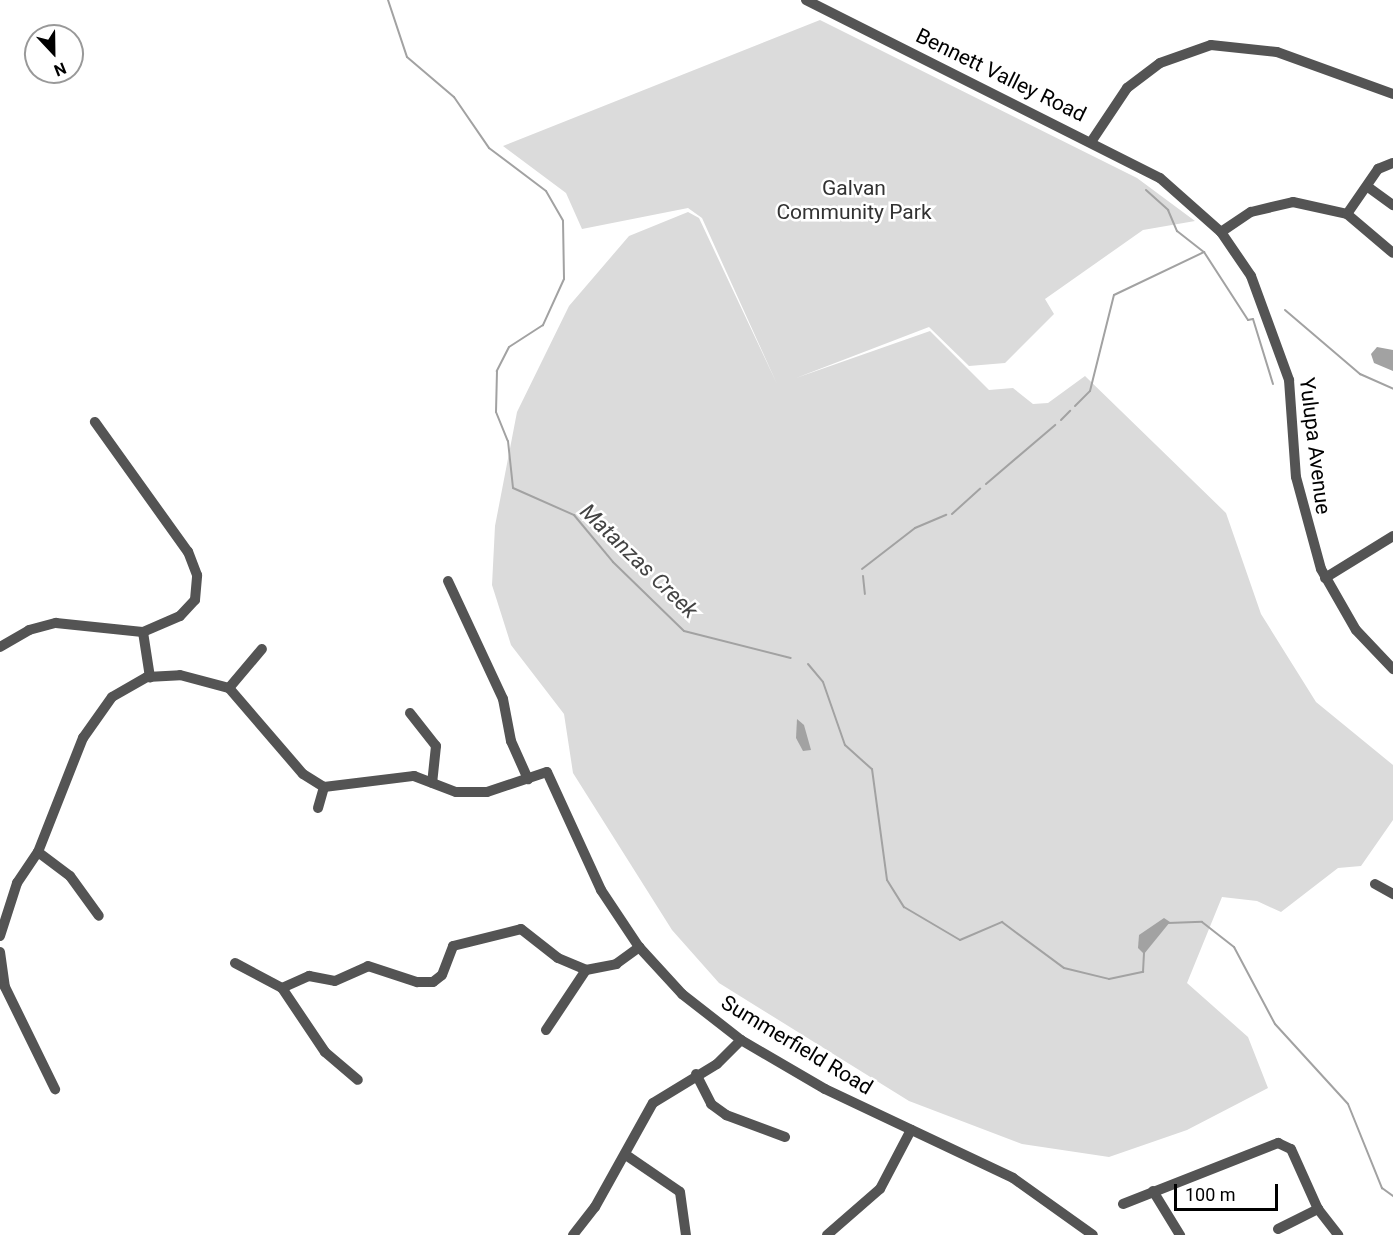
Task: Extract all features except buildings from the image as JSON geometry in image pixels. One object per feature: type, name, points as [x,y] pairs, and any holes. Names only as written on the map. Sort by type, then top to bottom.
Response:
[{"type":"street","name":"Bennett Valley Road","points":[[806,0],[1091,142],[1127,88],[1160,63],[1211,45],[1277,52],[1393,94]]},
{"type":"street","name":"Yulupa Avenue","points":[[1091,142],[1160,178],[1221,232],[1251,276],[1289,380],[1300,506],[1325,578],[1356,630],[1393,669]]},
{"type":"street","points":[[1347,214],[1368,187],[1378,169],[1393,163]]},
{"type":"street","points":[[1368,187],[1393,206]]},
{"type":"street","points":[[1221,232],[1270,204],[1293,202],[1347,214],[1393,253]]},
{"type":"street","points":[[0,647],[29,630],[56,623],[139,631],[180,616],[195,600],[197,575],[188,552],[95,422]]},
{"type":"street","points":[[1325,578],[1393,536]]},
{"type":"street","points":[[0,936],[17,883],[38,852],[83,738],[112,697],[148,672],[180,675],[229,688],[303,774],[324,788],[414,776],[456,792],[487,792],[528,779],[511,741],[503,699],[448,580]]},
{"type":"street","points":[[139,631],[148,672]]},
{"type":"street","points":[[229,688],[262,649]]},
{"type":"street","points":[[410,713],[436,746],[432,783]]},
{"type":"street","name":"Summerfield Road","points":[[528,779],[547,772],[596,880],[639,948],[682,994],[741,1040],[825,1089],[1013,1178],[1092,1235]]},
{"type":"street","points":[[318,808],[324,788]]},
{"type":"street","points":[[38,852],[70,876],[99,916]]},
{"type":"street","points":[[1375,884],[1393,894]]},
{"type":"street","points":[[282,988],[309,976],[335,981],[368,966],[433,982],[442,975],[453,946],[521,929],[558,958],[586,970],[616,964],[639,948]]},
{"type":"street","points":[[0,952],[5,987],[55,1089]]},
{"type":"street","points":[[235,963],[282,988],[326,1052],[358,1080]]},
{"type":"street","points":[[546,1030],[586,970]]},
{"type":"street","points":[[573,1235],[626,1155],[632,1132],[653,1103],[723,1059],[741,1040]]},
{"type":"street","points":[[696,1074],[711,1104],[726,1115],[785,1137]]},
{"type":"street","points":[[827,1235],[880,1189],[911,1131]]},
{"type":"street","points":[[1123,1204],[1278,1143],[1291,1149],[1318,1209],[1338,1235]]},
{"type":"street","points":[[626,1155],[680,1191],[686,1235]]},
{"type":"street","points":[[1153,1191],[1180,1235]]},
{"type":"street","points":[[1278,1229],[1318,1209]]},
{"type":"green space","name":"Galvan Community Park","points":[[820,20],[1137,178],[1195,221],[1143,230],[1045,299],[1054,314],[1005,363],[969,366],[929,327],[796,378],[930,331],[989,390],[1013,388],[1033,404],[1048,403],[1085,376],[1226,513],[1261,614],[1316,702],[1393,765],[1393,820],[1361,866],[1338,868],[1281,912],[1257,901],[1222,897],[1187,983],[1248,1037],[1268,1088],[1187,1130],[1109,1157],[1022,1144],[909,1101],[719,983],[672,930],[573,773],[564,714],[511,645],[492,585],[495,526],[517,412],[569,306],[629,236],[688,212],[699,218],[777,384],[702,218],[688,208],[582,229],[566,193],[503,146]]},
{"type":"shaded area","points":[[1377,347],[1393,350],[1393,371],[1374,363],[1371,354]]},
{"type":"shaded area","points":[[797,719],[804,725],[811,750],[803,751],[796,738]]},
{"type":"shaded area","points":[[1164,918],[1170,922],[1144,954],[1138,948],[1139,935]]},
{"type":"waterway","name":"Matanzas Creek","points":[[388,0],[407,57],[454,97],[489,148],[546,191],[563,221],[564,279],[543,325],[509,347],[497,371],[496,412],[508,441],[513,488],[574,515],[613,562],[684,631],[791,658]]},
{"type":"waterway","points":[[1146,190],[1168,210],[1177,231],[1204,252]]},
{"type":"waterway","points":[[1075,406],[1090,391],[1114,295],[1204,252],[1248,320],[1253,319],[1273,384]]},
{"type":"waterway","points":[[1285,310],[1360,374],[1393,389]]},
{"type":"waterway","points":[[1061,420],[1070,411]]},
{"type":"waterway","points":[[986,484],[1055,425]]},
{"type":"waterway","points":[[952,514],[980,489]]},
{"type":"waterway","points":[[862,569],[915,528],[946,515]]},
{"type":"waterway","points":[[863,576],[865,594]]},
{"type":"waterway","name":"Matanzas Creek","points":[[808,664],[823,682],[845,745],[872,769],[887,880],[904,907],[960,940],[1002,922],[1064,968],[1109,979],[1143,972],[1144,953]]},
{"type":"waterway","name":"Matanzas Creek","points":[[1168,923],[1202,922],[1234,947],[1275,1024],[1348,1104],[1382,1188],[1393,1196]]}]
